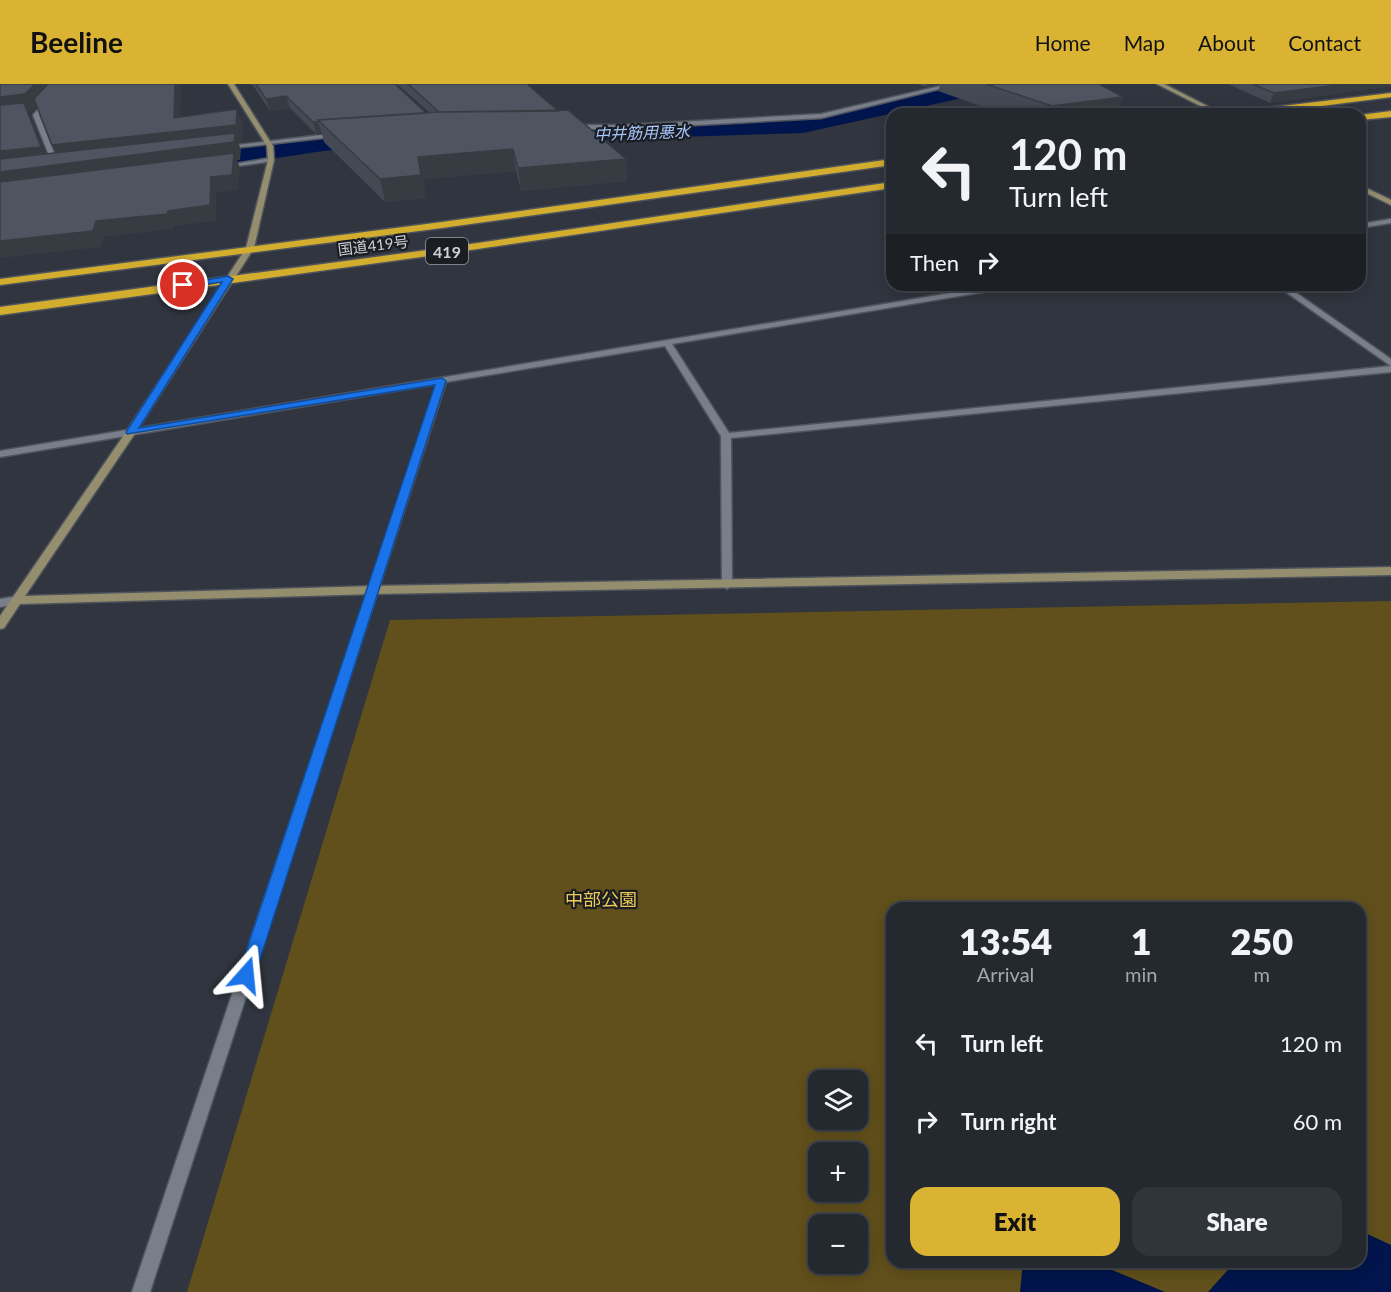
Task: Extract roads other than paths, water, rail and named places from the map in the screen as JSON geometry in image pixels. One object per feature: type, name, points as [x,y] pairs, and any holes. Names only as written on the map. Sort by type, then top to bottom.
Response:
[{"type":"highway","points":[[1288,108],[1391,95]]},
{"type":"highway","points":[[1366,117],[1391,114]]},
{"type":"highway","name":"国道419号","points":[[0,282],[454,223],[886,163]]},
{"type":"highway","name":"国道419号","points":[[0,311],[450,250],[886,185]]},
{"type":"street","points":[[27,116],[36,115],[64,84]]},
{"type":"street","points":[[0,625],[131,432],[250,248],[270,158],[268,144],[231,84]]},
{"type":"street","points":[[568,127],[634,126],[821,116],[956,84]]},
{"type":"street","points":[[1160,84],[1208,108]]},
{"type":"street","points":[[36,115],[57,169]]},
{"type":"street","points":[[210,148],[350,134]]},
{"type":"street","points":[[212,168],[270,158]]},
{"type":"street","points":[[46,170],[69,167]]},
{"type":"street","points":[[1366,190],[1391,203]]},
{"type":"street","points":[[1366,225],[1391,221]]},
{"type":"street","points":[[0,454],[978,291]]},
{"type":"street","points":[[1289,291],[1391,363]]},
{"type":"street","points":[[668,344],[726,436],[727,585]]},
{"type":"street","points":[[726,436],[1391,369]]},
{"type":"street","points":[[141,1292],[442,381]]},
{"type":"street","points":[[0,603],[18,600],[374,590],[1391,571]]},
{"type":"waterway","name":"中井筋用悪水","points":[[891,108],[994,84]]},
{"type":"waterway","name":"中井筋用悪水","points":[[528,135],[803,126],[886,109]]},
{"type":"waterway","name":"中井筋用悪水","points":[[173,166],[323,144],[393,140]]},
{"type":"park label","name":"中部公園","points":[[601,899]]}]
